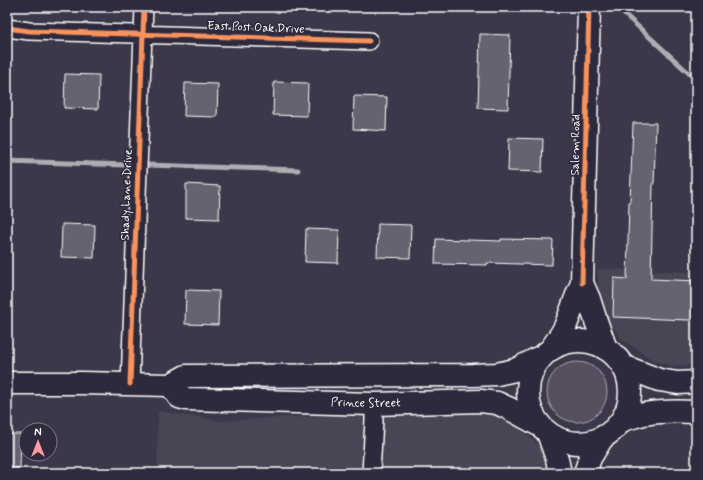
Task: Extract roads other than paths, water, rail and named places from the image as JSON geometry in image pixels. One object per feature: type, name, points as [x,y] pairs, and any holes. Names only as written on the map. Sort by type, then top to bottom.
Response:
[{"type":"main road","name":"Salem Road","points":[[545,354],[566,325],[582,283],[589,7]]},
{"type":"main road","name":"Salem Road","points":[[582,283],[591,303],[606,349]]},
{"type":"main road","points":[[7,383],[170,385],[186,376],[497,374],[515,370],[560,344],[579,341],[598,344],[606,349],[623,366],[628,379],[630,393],[626,411],[622,420],[617,426],[603,437],[585,443],[575,443],[557,438],[544,429],[534,417],[530,408],[528,388],[529,379],[533,368],[545,354]]},
{"type":"main road","points":[[623,366],[659,380],[678,383],[696,382]]},
{"type":"main road","points":[[170,385],[179,397],[187,399],[194,387],[205,384],[272,385],[289,376]]},
{"type":"main road","name":"Prince Street","points":[[187,399],[374,404],[467,401],[497,403],[544,429]]},
{"type":"main road","points":[[622,420],[644,414],[696,412]]},
{"type":"main road","points":[[544,429],[560,473]]},
{"type":"main road","points":[[585,473],[590,458],[603,437]]},
{"type":"street","name":"Shady Lane Drive","points":[[130,384],[144,7]]},
{"type":"street","name":"East Post Oak Drive","points":[[7,28],[29,31],[369,41]]},
{"type":"street","points":[[372,473],[374,404]]},
{"type":"waterway","points":[[622,12],[692,76],[696,85]]},
{"type":"waterway","points":[[7,161],[126,165]]},
{"type":"waterway","points":[[148,165],[298,170]]}]
